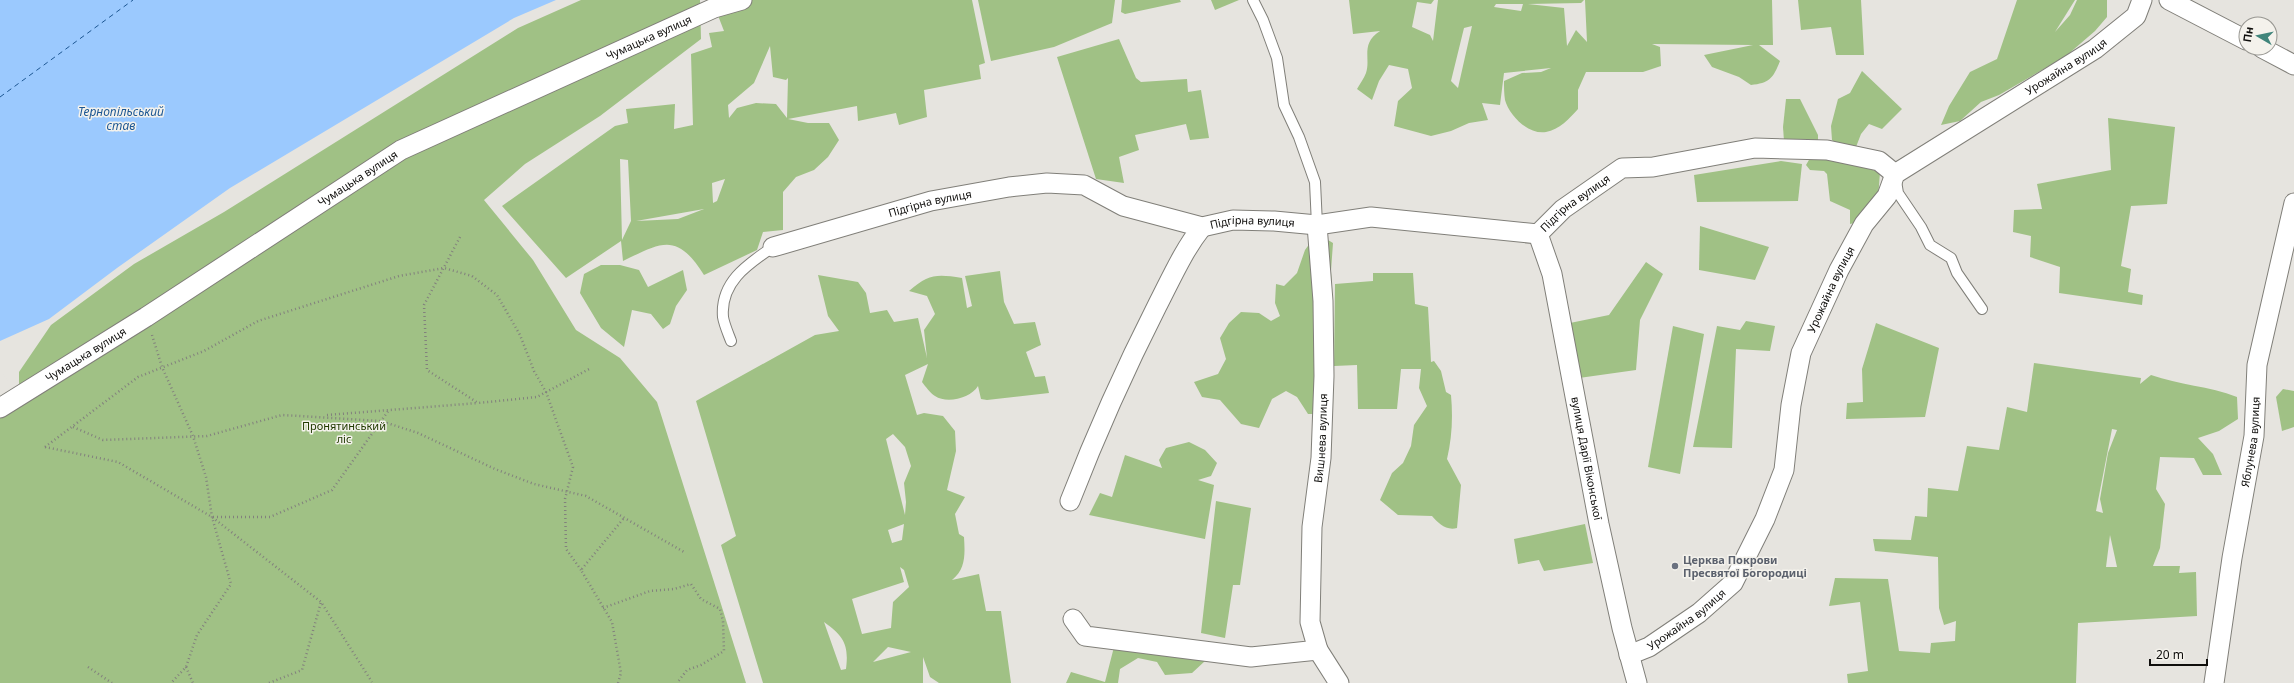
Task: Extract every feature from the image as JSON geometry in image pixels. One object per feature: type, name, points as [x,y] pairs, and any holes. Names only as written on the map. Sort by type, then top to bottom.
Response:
[{"type":"street","name":"Чумацька вулиця","points":[[0,408],[146,317],[401,150],[714,8],[742,0]]},
{"type":"street","name":"Урожайна вулиця","points":[[1629,655],[1649,647],[1699,614],[1733,583],[1765,519],[1784,470],[1791,406],[1800,353],[1850,250],[1864,224],[1887,196],[1895,174],[2095,49],[2136,16],[2142,0]]},
{"type":"street","points":[[2169,0],[2238,36]]},
{"type":"street","points":[[2277,56],[2294,65]]},
{"type":"street","name":"Підгірна вулиця","points":[[773,247],[932,201],[1009,187],[1047,183],[1084,185],[1123,206],[1202,227],[1233,220],[1274,220],[1318,225],[1371,217],[1538,234],[1563,209],[1622,168],[1653,166],[1763,148],[1827,150],[1879,161],[1895,174]]},
{"type":"street","name":"Яблунева вулиця","points":[[2214,683],[2232,558],[2254,436],[2257,365],[2294,203]]},
{"type":"street","name":"Вишнева вулиця","points":[[1318,225],[1323,301],[1324,376],[1321,458],[1312,527],[1310,622],[1318,650],[1339,683]]},
{"type":"street","name":"Підгірна вулиця","points":[[1070,501],[1097,431],[1148,324],[1189,243],[1202,227]]},
{"type":"street","name":"вулиця Дарії Віконської","points":[[1538,234],[1552,274],[1599,524],[1629,655],[1637,683]]},
{"type":"street","points":[[1073,619],[1085,636],[1251,657],[1318,650]]},
{"type":"lane","points":[[1253,0],[1263,20],[1276,58],[1284,105],[1299,137],[1315,182],[1318,225]]},
{"type":"lane","points":[[1895,174],[1898,193],[1922,227],[1930,245],[1951,258],[1957,273],[1982,309]]},
{"type":"lane","points":[[731,341],[723,317],[724,296],[733,280],[746,265],[773,247]]},
{"type":"path","points":[[460,237],[424,305],[428,370],[478,403]]},
{"type":"path","points":[[372,683],[321,602],[212,517],[118,462],[45,447],[138,377],[204,351],[258,321],[399,276],[444,268],[472,276],[496,295],[520,335],[534,371],[546,392],[573,468],[567,492],[566,549],[581,570],[612,622],[621,673],[618,683]]},
{"type":"path","points":[[146,317],[162,367],[192,436],[206,477],[212,517],[231,584],[198,635],[186,667],[171,683]]},
{"type":"path","points":[[319,416],[537,397],[590,368]]},
{"type":"path","points":[[212,517],[270,517],[332,490],[389,410]]},
{"type":"path","points":[[72,427],[103,440],[208,436],[282,415],[319,416],[381,421],[418,433],[495,469],[534,484],[586,496],[684,552]]},
{"type":"path","points":[[581,570],[624,518]]},
{"type":"path","points":[[603,608],[650,591],[674,589],[691,584],[701,599],[720,609],[723,621],[724,651],[701,665],[687,670],[678,683]]},
{"type":"path","points":[[270,683],[302,670],[321,602]]},
{"type":"path","points":[[88,667],[112,683]]},
{"type":"path","points":[[186,667],[192,683]]},
{"type":"green space","name":"Пронятинський ліс","points":[[581,0],[700,0],[701,39],[600,116],[525,164],[484,200],[533,260],[576,330],[620,358],[657,402],[746,683],[0,683],[0,396],[5,398],[19,392],[19,372],[51,325],[134,264],[224,212],[518,28]]},
{"type":"green space","points":[[712,0],[972,0],[985,63],[979,65],[981,79],[924,90],[927,117],[899,125],[896,113],[858,121],[857,106],[788,119],[808,123],[829,123],[839,140],[828,157],[814,170],[796,177],[783,192],[783,230],[763,232],[757,250],[704,275],[694,261],[685,252],[677,247],[668,245],[648,249],[623,261],[621,241],[566,278],[502,206],[615,126],[628,123],[626,109],[675,104],[674,129],[693,125],[691,54],[712,47],[709,33],[724,31]],"holes":[[[770,46],[773,77],[786,80],[788,78],[787,118],[776,104],[756,103],[737,108],[729,118],[728,105],[754,83]],[[620,159],[628,160],[631,221],[622,240]],[[725,179],[717,201],[713,203],[712,183]],[[704,209],[678,219],[636,221]]]},
{"type":"green space","points":[[978,0],[1115,0],[1112,23],[1054,47],[991,61]]},
{"type":"green space","points":[[1122,0],[1180,0],[1181,2],[1125,14],[1121,12]]},
{"type":"green space","points":[[1211,0],[1239,0],[1215,10]]},
{"type":"green space","points":[[1349,0],[1434,0],[1431,4],[1417,2],[1412,27],[1430,35],[1433,41],[1438,0],[1584,0],[1581,3],[1528,4],[1564,8],[1567,46],[1576,30],[1587,42],[1585,0],[1772,0],[1773,45],[1759,45],[1780,61],[1770,79],[1762,83],[1751,85],[1739,77],[1712,67],[1704,55],[1753,45],[1652,44],[1660,47],[1661,66],[1643,72],[1586,72],[1578,90],[1578,109],[1560,126],[1546,132],[1539,132],[1526,127],[1515,118],[1505,100],[1504,81],[1522,73],[1541,72],[1551,68],[1504,73],[1500,105],[1482,103],[1488,120],[1469,123],[1451,131],[1431,136],[1394,126],[1398,101],[1412,88],[1408,69],[1389,65],[1379,81],[1372,100],[1357,89],[1366,73],[1368,46],[1374,36],[1380,31],[1353,34]],"holes":[[[1496,4],[1523,4],[1521,11],[1494,7]],[[1472,26],[1458,88],[1451,81],[1464,28]]]},
{"type":"green space","points":[[1798,0],[1861,0],[1864,55],[1836,55],[1831,27],[1801,30]]},
{"type":"green space","points":[[2017,0],[2075,0],[2055,32],[2070,15],[2077,0],[2107,0],[2107,17],[2095,31],[2066,56],[1999,95],[1981,102],[1960,121],[1941,125],[1949,106],[1970,72],[1997,59]]},
{"type":"green space","points":[[1119,39],[1136,78],[1141,82],[1187,79],[1188,92],[1201,90],[1209,138],[1190,140],[1186,124],[1135,135],[1139,150],[1119,157],[1124,183],[1096,179],[1057,57]]},
{"type":"green space","points":[[1862,71],[1902,109],[1882,129],[1869,124],[1861,134],[1856,147],[1843,149],[1832,140],[1831,126],[1838,99],[1850,93]]},
{"type":"green space","points":[[1786,99],[1800,99],[1818,135],[1818,149],[1784,141],[1783,127]]},
{"type":"green space","points":[[2108,118],[2175,127],[2167,204],[2131,206],[2121,266],[2131,269],[2128,292],[2143,295],[2142,305],[2059,293],[2060,267],[2030,257],[2031,236],[2013,232],[2014,210],[2042,209],[2037,184],[2111,170]]},
{"type":"green space","points":[[1813,153],[1880,172],[1878,199],[1863,221],[1850,224],[1850,210],[1830,201],[1827,174],[1824,171],[1810,170],[1806,165]]},
{"type":"green space","points":[[1781,161],[1802,164],[1798,201],[1697,202],[1694,175]]},
{"type":"green space","points":[[1700,226],[1769,247],[1755,280],[1699,270]]},
{"type":"green space","points":[[1323,237],[1333,243],[1331,271],[1332,290],[1329,294],[1330,414],[1308,414],[1297,397],[1286,391],[1272,399],[1259,428],[1241,424],[1220,400],[1202,397],[1194,382],[1218,374],[1226,359],[1220,338],[1229,323],[1241,312],[1259,313],[1271,321],[1280,316],[1275,303],[1276,284],[1284,286],[1297,273],[1305,250],[1313,239]]},
{"type":"green space","points":[[1646,262],[1663,274],[1640,320],[1636,370],[1579,378],[1570,323],[1609,315]]},
{"type":"green space","points":[[601,265],[620,265],[639,270],[648,287],[683,270],[687,290],[676,306],[670,324],[663,329],[651,314],[632,310],[624,347],[601,328],[580,293],[584,274]]},
{"type":"green space","points":[[1000,271],[1004,302],[1014,324],[1035,322],[1041,345],[1026,352],[1035,377],[1045,376],[1049,393],[987,400],[981,399],[978,386],[970,394],[964,397],[946,400],[933,395],[922,382],[928,364],[905,375],[917,415],[924,413],[943,416],[955,431],[956,451],[947,490],[965,497],[955,514],[959,534],[964,537],[965,549],[964,561],[960,571],[952,580],[979,574],[986,611],[1001,611],[1011,683],[939,683],[930,677],[923,657],[923,683],[763,683],[721,545],[736,536],[696,401],[815,335],[839,331],[828,316],[818,275],[858,282],[866,293],[870,313],[887,310],[894,322],[918,318],[927,358],[924,330],[935,314],[927,296],[909,291],[928,278],[946,276],[962,278],[967,308],[972,306],[965,276]],"holes":[[[893,434],[905,447],[911,466],[904,483],[906,502],[905,515],[886,439]],[[904,524],[902,540],[892,543],[888,530]],[[900,567],[904,570],[909,587],[893,602],[891,628],[862,634],[852,599],[904,582]],[[824,622],[831,627],[844,642],[847,654],[846,669],[841,670]],[[888,647],[911,652],[873,662]]]},
{"type":"green space","points":[[1373,273],[1413,273],[1415,304],[1428,307],[1431,362],[1434,361],[1441,371],[1446,392],[1451,395],[1452,427],[1447,459],[1461,485],[1457,528],[1453,529],[1446,527],[1440,524],[1432,516],[1398,515],[1380,500],[1392,473],[1403,463],[1411,446],[1414,425],[1427,406],[1419,388],[1421,369],[1401,369],[1397,409],[1358,409],[1357,365],[1334,366],[1335,284],[1373,281]]},
{"type":"green space","points":[[1746,321],[1775,326],[1770,351],[1736,349],[1732,448],[1693,447],[1717,326],[1740,330]]},
{"type":"green space","points":[[1876,323],[1939,348],[1925,417],[1846,419],[1847,403],[1863,402],[1862,369]]},
{"type":"green space","points":[[1673,326],[1704,334],[1680,474],[1648,467]]},
{"type":"green space","points":[[2034,363],[2141,378],[2140,384],[2151,375],[2216,390],[2237,397],[2238,419],[2219,431],[2198,438],[2213,454],[2222,475],[2203,475],[2194,458],[2160,457],[2156,489],[2165,504],[2160,548],[2153,566],[2180,566],[2179,573],[2196,572],[2197,616],[2078,623],[2076,683],[1848,683],[1847,674],[1868,671],[1860,602],[1829,606],[1835,578],[1888,579],[1899,651],[1930,653],[1931,643],[1955,641],[1956,621],[1944,625],[1939,608],[1938,557],[1875,551],[1873,539],[1911,540],[1915,516],[1927,517],[1928,488],[1958,491],[1967,446],[1999,450],[2007,407],[2027,412]],"holes":[[[2112,429],[2117,430],[2108,453],[2100,499],[2103,513],[2096,511]],[[2110,535],[2117,567],[2106,567]]]},
{"type":"green space","points":[[2283,389],[2294,391],[2294,427],[2282,431],[2276,397]]},
{"type":"green space","points":[[1189,442],[1205,450],[1217,463],[1211,476],[1198,480],[1214,485],[1205,539],[1089,515],[1100,493],[1112,497],[1125,455],[1162,468],[1159,460],[1166,448]]},
{"type":"green space","points":[[1216,501],[1251,508],[1240,585],[1233,585],[1225,638],[1201,633]]},
{"type":"green space","points":[[1585,524],[1593,563],[1544,571],[1539,560],[1518,564],[1514,539]]},
{"type":"green space","points":[[1114,647],[1185,651],[1205,661],[1192,673],[1165,675],[1157,662],[1138,658],[1120,669],[1118,683],[1066,683],[1071,672],[1105,682]]},
{"type":"water","name":"Тернопільський став","points":[[0,0],[556,0],[514,18],[230,188],[117,268],[49,319],[0,341]]},
{"type":"pier","points":[[0,366],[11,389],[7,393],[0,375]]},
{"type":"ferry route","points":[[0,97],[133,0]]},
{"type":"place","name":"Церква Покрови Пресвятої Богородиці","points":[[1675,566]]}]
